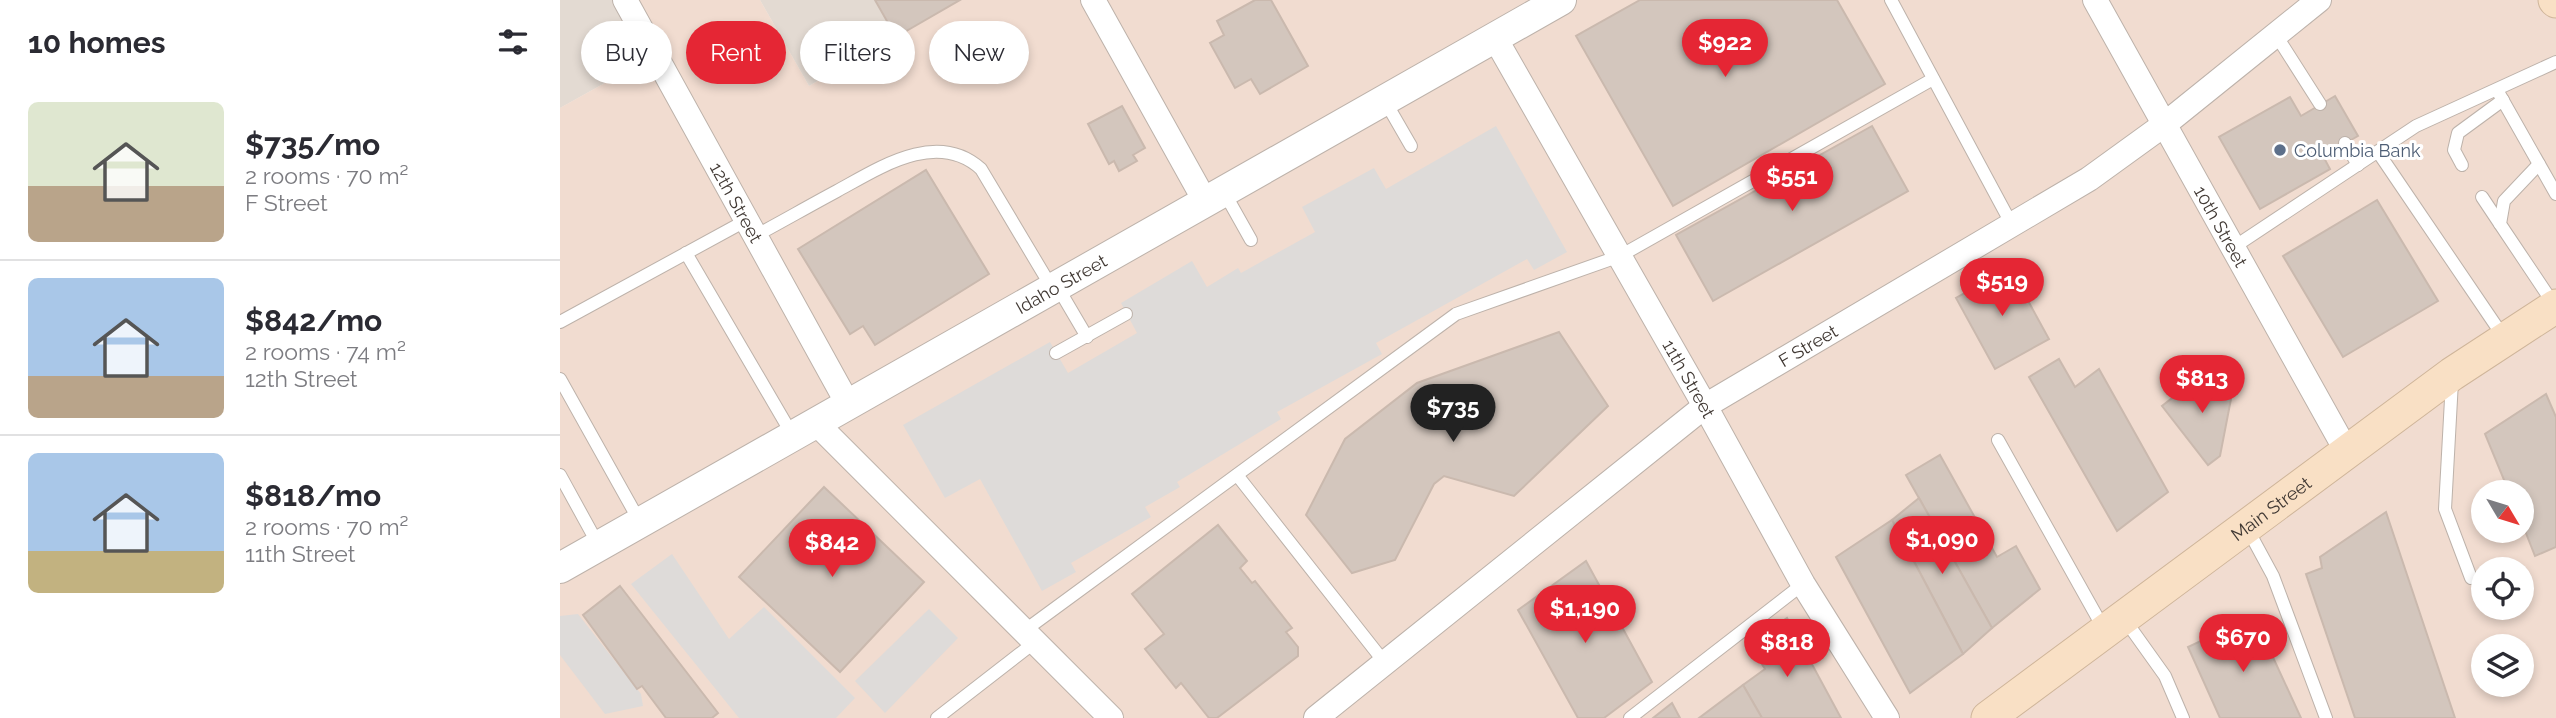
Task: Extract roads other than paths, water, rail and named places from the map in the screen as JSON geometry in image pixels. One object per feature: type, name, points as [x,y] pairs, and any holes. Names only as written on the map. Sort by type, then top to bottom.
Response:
[{"type":"main road","name":"Main Street","points":[[1988,718],[2452,374],[2556,306]]},
{"type":"main road","points":[[2028,718],[2114,625]]},
{"type":"street","name":"12th Street","points":[[625,0],[848,404]]},
{"type":"street","points":[[1093,0],[1215,196]]},
{"type":"street","name":"Idaho Street","points":[[560,568],[1561,0]]},
{"type":"street","name":"10th Street","points":[[2095,0],[2347,453]]},
{"type":"street","name":"F Street","points":[[1316,718],[1705,406],[2089,179],[2165,124],[2319,0]]},
{"type":"street","name":"11th Street","points":[[1495,38],[1803,584],[1887,718]]},
{"type":"street","points":[[805,430],[1029,637],[1111,718]]},
{"type":"lane","points":[[1891,0],[2012,225]]},
{"type":"lane","points":[[2276,35],[2320,104]]},
{"type":"lane","points":[[2234,247],[2416,126],[2500,95],[2556,62]]},
{"type":"lane","points":[[937,718],[1029,637],[1237,475],[1456,314],[1620,256],[1933,79]]},
{"type":"lane","points":[[2500,95],[2556,194]]},
{"type":"lane","points":[[2462,165],[2455,150],[2458,133],[2500,95]]},
{"type":"lane","points":[[1385,100],[1411,146]]},
{"type":"lane","points":[[2345,143],[2358,165]]},
{"type":"lane","points":[[560,321],[686,253],[751,228],[890,161],[920,153],[950,152],[970,159],[981,169],[1087,337]]},
{"type":"lane","points":[[2378,152],[2505,340]]},
{"type":"lane","points":[[2500,224],[2504,201],[2539,164]]},
{"type":"lane","points":[[1215,196],[1251,240]]},
{"type":"lane","points":[[2482,198],[2556,306]]},
{"type":"lane","points":[[686,253],[805,430]]},
{"type":"lane","points":[[1056,353],[1126,314]]},
{"type":"lane","points":[[2452,374],[2445,509],[2471,575]]},
{"type":"lane","points":[[560,379],[640,523]]},
{"type":"lane","points":[[1998,440],[2114,625],[2165,676],[2183,718]]},
{"type":"lane","points":[[560,475],[599,546]]},
{"type":"lane","points":[[1237,475],[1385,663]]},
{"type":"lane","points":[[2246,527],[2273,576],[2326,718]]},
{"type":"lane","points":[[1630,718],[1803,584]]},
{"type":"place","name":"Columbia Bank","points":[[2280,150]]}]
